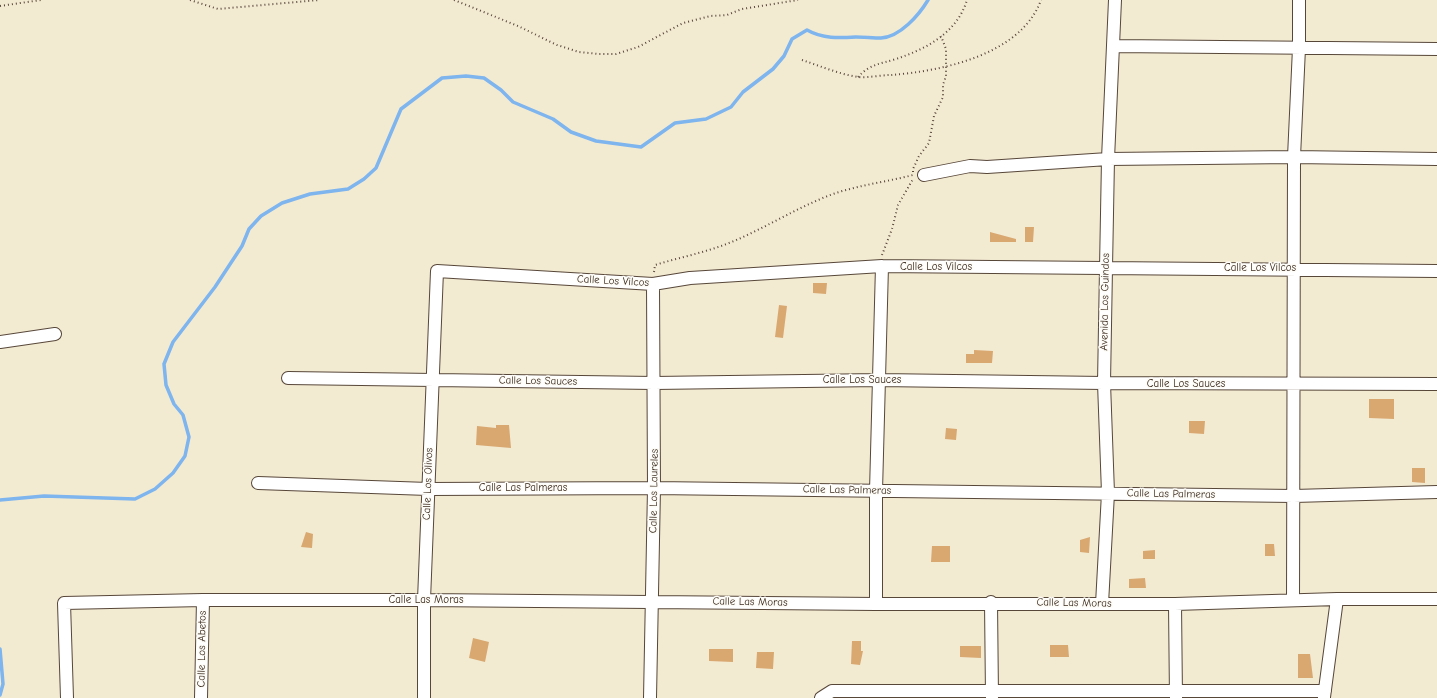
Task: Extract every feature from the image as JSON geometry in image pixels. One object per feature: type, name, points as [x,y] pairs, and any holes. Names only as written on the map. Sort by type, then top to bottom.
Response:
[{"type":"street","name":"Avenida Los Guindos","points":[[1102,604],[1108,493],[1104,383],[1108,159],[1115,0]]},
{"type":"street","points":[[1293,600],[1294,157],[1299,48],[1299,0]]},
{"type":"street","points":[[1114,46],[1437,49]]},
{"type":"street","points":[[919,175],[970,166],[987,167],[1108,159],[1294,157],[1437,159]]},
{"type":"street","points":[[876,604],[876,491],[882,266]]},
{"type":"street","name":"Calle Los Vilcos","points":[[437,271],[653,284],[690,278],[882,266],[1294,268],[1437,271]]},
{"type":"street","name":"Calle Los Olivos","points":[[424,698],[424,600],[437,271]]},
{"type":"street","name":"Calle Los Laureles","points":[[650,698],[654,488],[653,284]]},
{"type":"street","points":[[0,342],[55,334]]},
{"type":"street","name":"Calle Los Sauces","points":[[288,378],[654,383],[879,380],[1104,383],[1437,384]]},
{"type":"street","name":"Calle Las Palmeras","points":[[258,483],[428,488],[654,488],[1294,496],[1437,492]]},
{"type":"street","points":[[821,698],[832,691],[992,694],[1325,694],[1337,599]]},
{"type":"street","name":"Calle Las Moras","points":[[67,698],[64,603],[203,600],[424,600],[876,604],[991,602],[1175,604],[1337,599],[1437,599]]},
{"type":"street","name":"Calle Los Abetos","points":[[201,698],[203,600]]},
{"type":"street","points":[[991,602],[992,694]]},
{"type":"street","points":[[1175,604],[1176,694]]},
{"type":"path","points":[[0,6],[41,0]]},
{"type":"path","points":[[190,0],[218,9],[319,0]]},
{"type":"path","points":[[454,0],[518,26],[557,45],[580,52],[616,54],[638,47],[683,23],[710,16],[726,15],[742,9],[798,0]]},
{"type":"path","points":[[858,77],[866,68],[922,50],[955,24],[967,0]]},
{"type":"path","points":[[802,60],[858,77],[911,73],[946,67],[976,58],[1010,38],[1028,23],[1041,0]]},
{"type":"path","points":[[919,175],[912,169],[929,143],[932,134],[934,116],[943,97],[946,49],[941,36]]},
{"type":"path","points":[[882,266],[884,247],[892,229],[898,205],[912,182],[919,175]]},
{"type":"path","points":[[653,284],[655,265],[703,253],[734,241],[805,205],[832,194],[861,186],[919,175]]},
{"type":"building","points":[[1025,227],[1034,227],[1033,242],[1025,242]]},
{"type":"building","points":[[990,232],[1016,239],[1016,242],[990,242]]},
{"type":"building","points":[[813,283],[827,283],[826,294],[813,293]]},
{"type":"building","points":[[779,305],[787,306],[783,338],[775,337]]},
{"type":"building","points":[[974,350],[993,351],[992,363],[966,363],[966,354],[974,354]]},
{"type":"building","points":[[1369,399],[1394,399],[1394,419],[1369,418]]},
{"type":"building","points":[[1189,421],[1205,421],[1204,434],[1189,433]]},
{"type":"building","points":[[496,425],[509,425],[511,448],[476,445],[477,426],[496,428]]},
{"type":"building","points":[[946,428],[957,429],[956,440],[945,439]]},
{"type":"building","points":[[1412,468],[1425,468],[1425,483],[1412,482]]},
{"type":"building","points":[[306,532],[313,534],[312,548],[301,547]]},
{"type":"building","points":[[1090,537],[1089,553],[1080,552],[1080,540]]},
{"type":"building","points":[[1265,544],[1274,544],[1275,556],[1265,556]]},
{"type":"building","points":[[932,546],[950,546],[950,562],[931,562]]},
{"type":"building","points":[[1155,550],[1155,559],[1143,559],[1143,551]]},
{"type":"building","points":[[1145,578],[1146,588],[1129,588],[1129,579]]},
{"type":"building","points":[[473,638],[489,642],[485,662],[469,658]]},
{"type":"building","points":[[852,641],[861,641],[861,651],[863,651],[860,665],[851,664]]},
{"type":"building","points":[[1050,645],[1068,645],[1069,657],[1050,657]]},
{"type":"building","points":[[960,646],[981,646],[981,658],[960,657]]},
{"type":"building","points":[[709,649],[733,649],[733,662],[709,661]]},
{"type":"building","points":[[757,652],[774,652],[773,669],[756,668]]},
{"type":"building","points":[[1298,654],[1310,654],[1313,678],[1298,678]]},
{"type":"waterway","points":[[0,500],[44,496],[135,499],[155,489],[173,473],[185,456],[189,437],[183,415],[174,404],[166,385],[164,364],[173,342],[215,287],[242,246],[249,229],[261,216],[282,203],[310,194],[348,189],[364,179],[376,168],[401,109],[442,78],[466,76],[484,78],[501,90],[513,102],[553,119],[571,132],[596,141],[641,147],[675,123],[706,119],[731,107],[743,92],[773,69],[784,56],[792,39],[807,30],[819,35],[831,37],[888,37],[895,34],[908,24],[920,12],[928,0]]},
{"type":"waterway","points":[[0,649],[3,684],[0,695]]}]
